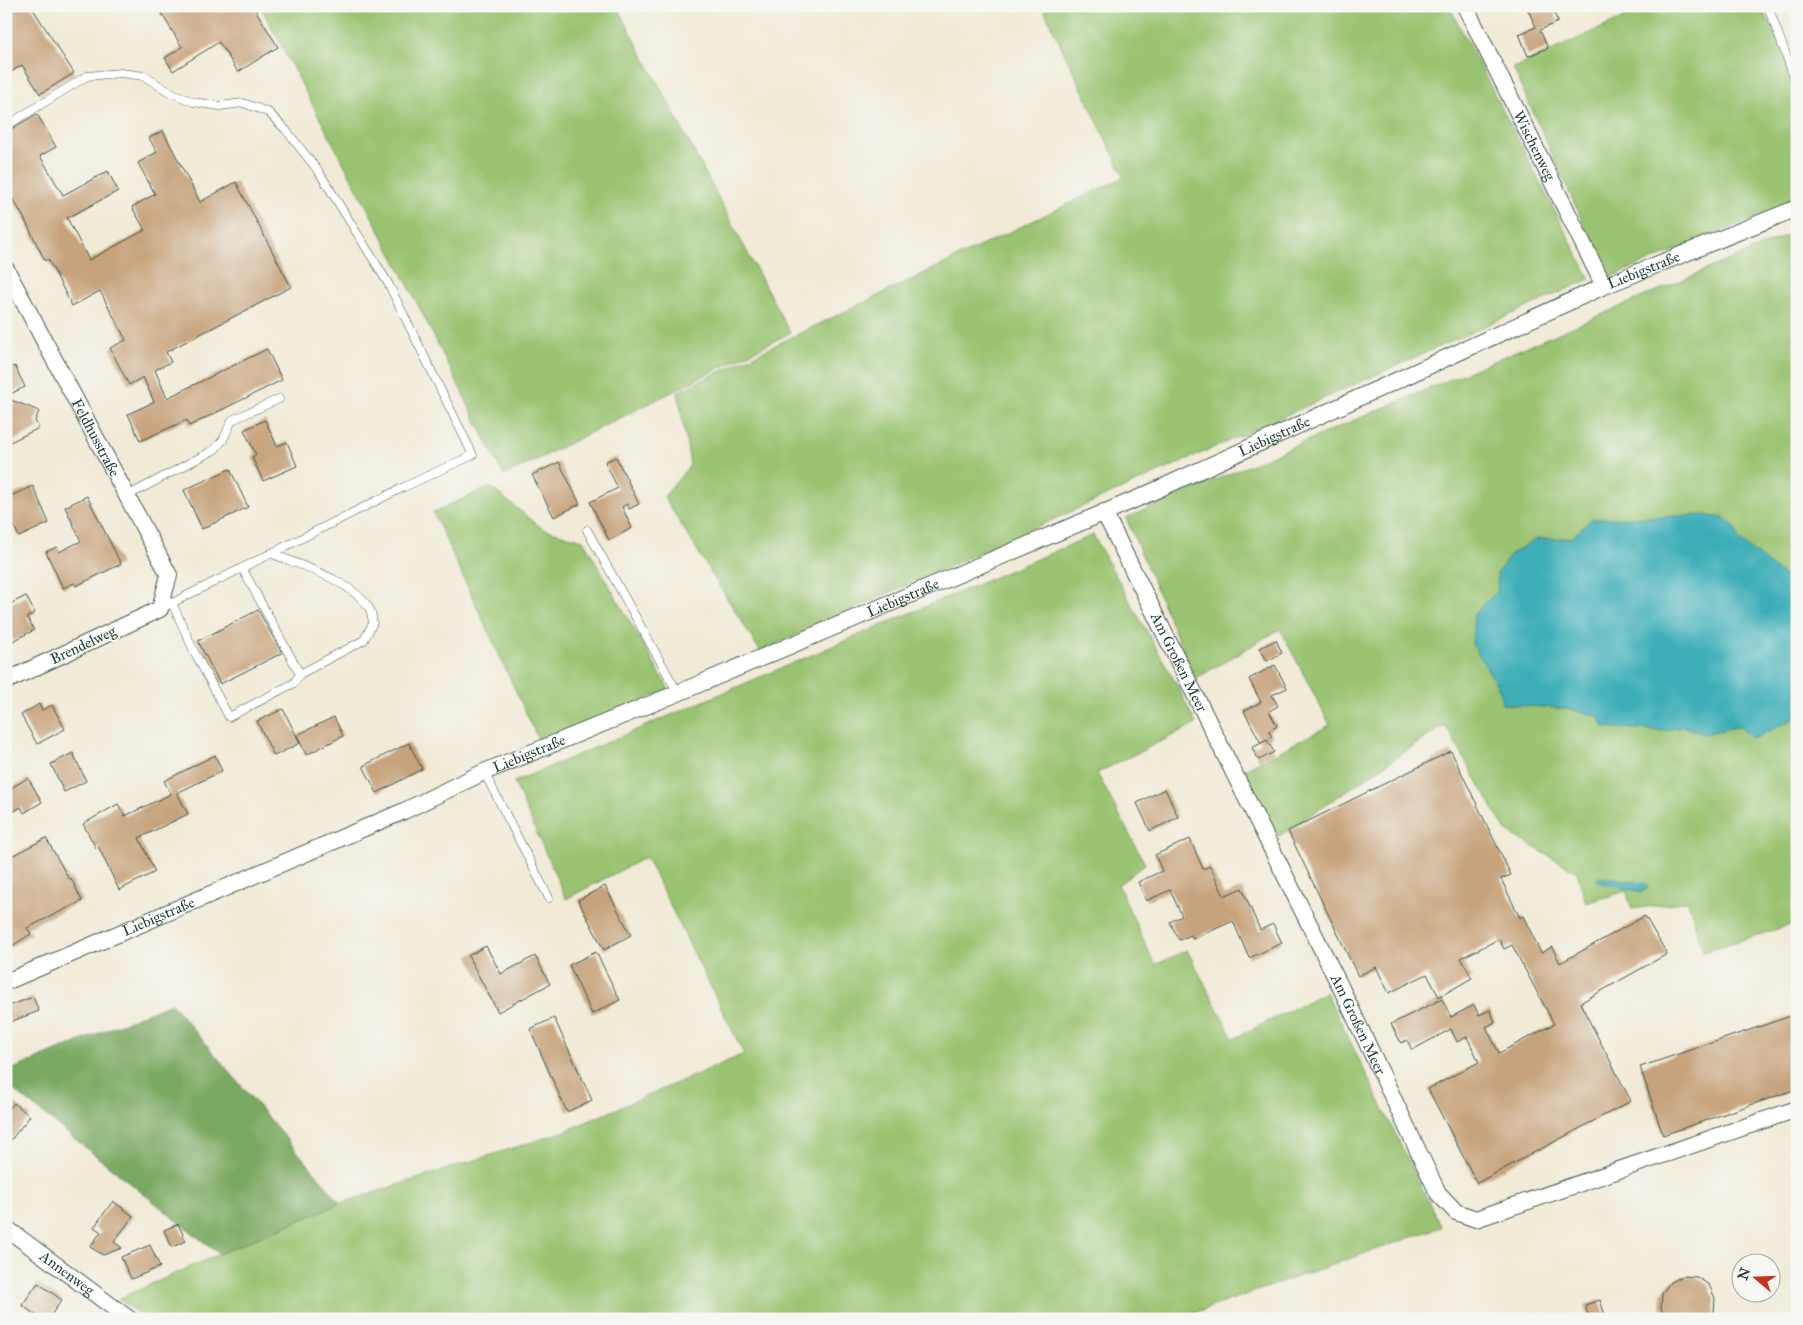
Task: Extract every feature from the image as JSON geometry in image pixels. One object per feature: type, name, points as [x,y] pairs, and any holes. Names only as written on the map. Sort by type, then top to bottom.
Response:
[{"type":"street","name":"Wischenweg","points":[[1465,6],[1604,286]]},
{"type":"street","name":"Liebigstraße","points":[[6,982],[404,811],[484,772],[678,694],[1141,497],[1604,286],[1797,208]]},
{"type":"street","name":"Feldhusstraße","points":[[6,269],[169,575],[166,606]]},
{"type":"street","name":"Am Großen Meer","points":[[1104,512],[1341,988],[1438,1193],[1456,1212],[1476,1219],[1797,1109]]},
{"type":"street","name":"Brendelweg","points":[[6,681],[166,606]]},
{"type":"street","name":"Annenweg","points":[[6,1228],[129,1319]]},
{"type":"lane","points":[[1768,6],[1797,85]]},
{"type":"lane","points":[[6,126],[87,76],[121,73],[144,76],[168,91],[193,102],[220,106],[243,103],[268,112],[286,130],[319,172],[388,283],[473,455],[404,487],[271,553],[166,606],[194,651],[229,717],[294,683],[300,674],[364,640],[374,623],[370,608],[334,578],[271,553]]},
{"type":"lane","points":[[127,496],[214,450],[222,440],[232,420],[279,399]]},
{"type":"lane","points":[[587,530],[678,694]]},
{"type":"lane","points":[[242,568],[300,674]]},
{"type":"lane","points":[[484,772],[549,898]]},
{"type":"green space","points":[[260,6],[617,6],[790,333],[504,476],[403,275]]},
{"type":"green space","points":[[1042,6],[1449,6],[1590,279],[760,651],[664,497],[690,465],[678,392],[1124,177]]},
{"type":"green space","points":[[1650,6],[1759,6],[1776,32],[1797,78],[1797,201],[1608,278],[1513,68]]},
{"type":"green space","points":[[1797,231],[1797,583],[1778,572],[1738,540],[1735,527],[1592,519],[1571,538],[1537,539],[1497,573],[1498,591],[1474,614],[1490,672],[1500,691],[1503,704],[1569,709],[1599,716],[1604,727],[1664,731],[1684,726],[1703,734],[1740,726],[1788,722],[1797,717],[1797,923],[1703,952],[1688,901],[1632,909],[1626,891],[1586,903],[1577,872],[1506,831],[1445,725],[1279,836],[1239,772],[1330,725],[1280,629],[1195,679],[1126,518]],"holes":[[[1598,878],[1615,878],[1648,888],[1642,892],[1599,882]]]},
{"type":"green space","points":[[490,487],[543,529],[583,540],[669,690],[539,741],[433,512]]},
{"type":"green space","points":[[1093,535],[1179,689],[1196,724],[1097,773],[1145,864],[1118,885],[1155,965],[1187,950],[1233,1039],[1326,992],[1441,1227],[1176,1319],[146,1319],[118,1299],[341,1203],[563,1132],[744,1054],[646,857],[566,899],[514,782]]},
{"type":"green space","points":[[171,1003],[341,1203],[219,1254],[6,1084],[6,1072]]},
{"type":"water","points":[[1703,515],[1724,518],[1735,527],[1739,540],[1778,572],[1797,583],[1797,717],[1753,739],[1740,726],[1703,734],[1684,726],[1664,731],[1604,727],[1599,716],[1569,709],[1502,704],[1500,690],[1472,644],[1474,614],[1498,591],[1497,573],[1512,553],[1537,539],[1571,538],[1592,519]]},
{"type":"water","points":[[1597,878],[1615,878],[1647,884],[1648,888],[1642,892],[1599,882]]},
{"type":"building","points":[[14,6],[31,6],[74,73],[40,94],[22,65],[6,75],[6,12]]},
{"type":"building","points":[[157,6],[253,6],[278,47],[238,72],[219,42],[173,71],[165,58],[182,47]]},
{"type":"building","points":[[1526,6],[1551,6],[1558,22],[1540,30],[1548,48],[1528,56],[1519,34],[1536,27]]},
{"type":"building","points":[[37,114],[56,147],[40,156],[63,195],[108,171],[118,191],[67,218],[89,260],[145,230],[132,207],[155,194],[138,163],[157,152],[149,138],[163,131],[200,202],[236,182],[291,287],[166,352],[171,362],[155,370],[167,398],[267,349],[282,380],[189,426],[187,420],[140,441],[128,414],[154,402],[143,377],[129,385],[110,348],[126,340],[100,291],[72,306],[48,259],[45,261],[23,216],[6,188],[6,173],[13,169],[6,158],[6,132]]},
{"type":"building","points":[[15,366],[25,387],[6,396],[6,370]]},
{"type":"building","points":[[6,398],[39,411],[35,421],[39,428],[6,444]]},
{"type":"building","points":[[265,420],[277,446],[287,442],[297,466],[263,481],[252,457],[256,455],[244,430]]},
{"type":"building","points":[[616,457],[639,504],[629,509],[627,504],[622,507],[632,528],[609,540],[590,502],[618,488],[605,462]]},
{"type":"building","points":[[559,462],[580,504],[554,517],[532,475]]},
{"type":"building","points":[[230,469],[248,507],[202,529],[184,490]]},
{"type":"building","points":[[33,486],[49,523],[19,537],[6,508],[6,498]]},
{"type":"building","points":[[87,496],[121,564],[76,586],[74,583],[63,588],[46,552],[57,547],[59,552],[81,541],[65,507]]},
{"type":"building","points":[[26,596],[35,613],[27,617],[34,630],[13,641],[6,627],[6,606]]},
{"type":"building","points":[[258,610],[282,653],[220,684],[198,641]]},
{"type":"building","points":[[1276,640],[1282,653],[1267,661],[1260,648]]},
{"type":"building","points":[[1275,665],[1287,688],[1272,695],[1278,706],[1269,711],[1277,726],[1269,731],[1272,737],[1261,743],[1244,711],[1261,702],[1249,679]]},
{"type":"building","points":[[39,704],[42,710],[52,705],[65,729],[37,744],[21,715]]},
{"type":"building","points":[[283,709],[300,743],[274,756],[257,721]]},
{"type":"building","points":[[334,717],[343,736],[306,755],[297,735]]},
{"type":"building","points":[[1267,740],[1274,752],[1259,760],[1252,748]]},
{"type":"building","points":[[409,743],[422,769],[377,793],[363,766]]},
{"type":"building","points":[[1451,751],[1511,875],[1501,879],[1520,918],[1523,916],[1541,953],[1552,947],[1560,963],[1645,916],[1667,954],[1580,1003],[1631,1101],[1477,1183],[1428,1089],[1479,1062],[1467,1037],[1457,1042],[1451,1029],[1412,1050],[1407,1040],[1401,1043],[1391,1024],[1442,999],[1451,1017],[1474,1005],[1479,1015],[1490,1010],[1495,1022],[1486,1027],[1499,1053],[1554,1024],[1512,945],[1504,949],[1499,939],[1461,958],[1472,978],[1439,997],[1427,974],[1389,993],[1376,967],[1358,976],[1288,831]]},
{"type":"building","points":[[73,753],[86,781],[64,792],[51,764]]},
{"type":"building","points":[[215,755],[222,771],[177,793],[188,814],[139,838],[155,872],[119,890],[98,846],[96,848],[83,824],[118,804],[125,816],[171,794],[164,781]]},
{"type":"building","points":[[28,778],[42,802],[24,813],[21,807],[6,816],[6,791]]},
{"type":"building","points":[[1165,789],[1178,817],[1150,831],[1137,803]]},
{"type":"building","points":[[46,838],[69,879],[71,878],[82,901],[27,928],[31,934],[6,950],[6,859]]},
{"type":"building","points":[[1190,839],[1203,869],[1210,866],[1224,896],[1242,888],[1260,930],[1273,924],[1282,943],[1249,958],[1233,921],[1193,939],[1191,935],[1179,940],[1170,922],[1182,916],[1170,890],[1146,901],[1138,882],[1162,871],[1155,855]]},
{"type":"building","points":[[605,886],[631,935],[604,950],[578,900]]},
{"type":"building","points":[[486,946],[501,974],[535,956],[550,984],[498,1012],[468,956]]},
{"type":"building","points":[[596,952],[620,1000],[592,1014],[569,965]]},
{"type":"building","points":[[33,997],[39,1011],[10,1022],[6,1013],[6,1007]]},
{"type":"building","points":[[1797,1014],[1797,1089],[1663,1135],[1640,1067]]},
{"type":"building","points":[[554,1018],[592,1100],[567,1112],[530,1029]]},
{"type":"building","points":[[14,1103],[30,1116],[6,1146],[6,1113]]},
{"type":"building","points":[[113,1201],[133,1216],[114,1242],[122,1248],[103,1255],[90,1247],[101,1232],[94,1227]]},
{"type":"building","points":[[178,1224],[186,1241],[172,1247],[164,1230]]},
{"type":"building","points":[[150,1245],[160,1267],[131,1279],[121,1257]]},
{"type":"building","points":[[1683,1276],[1697,1277],[1709,1285],[1715,1298],[1714,1312],[1710,1319],[1666,1319],[1661,1308],[1662,1294],[1670,1282]]},
{"type":"building","points":[[38,1283],[62,1300],[48,1319],[41,1319],[22,1305]]},
{"type":"building","points":[[1600,1300],[1606,1319],[1589,1319],[1585,1305]]}]
